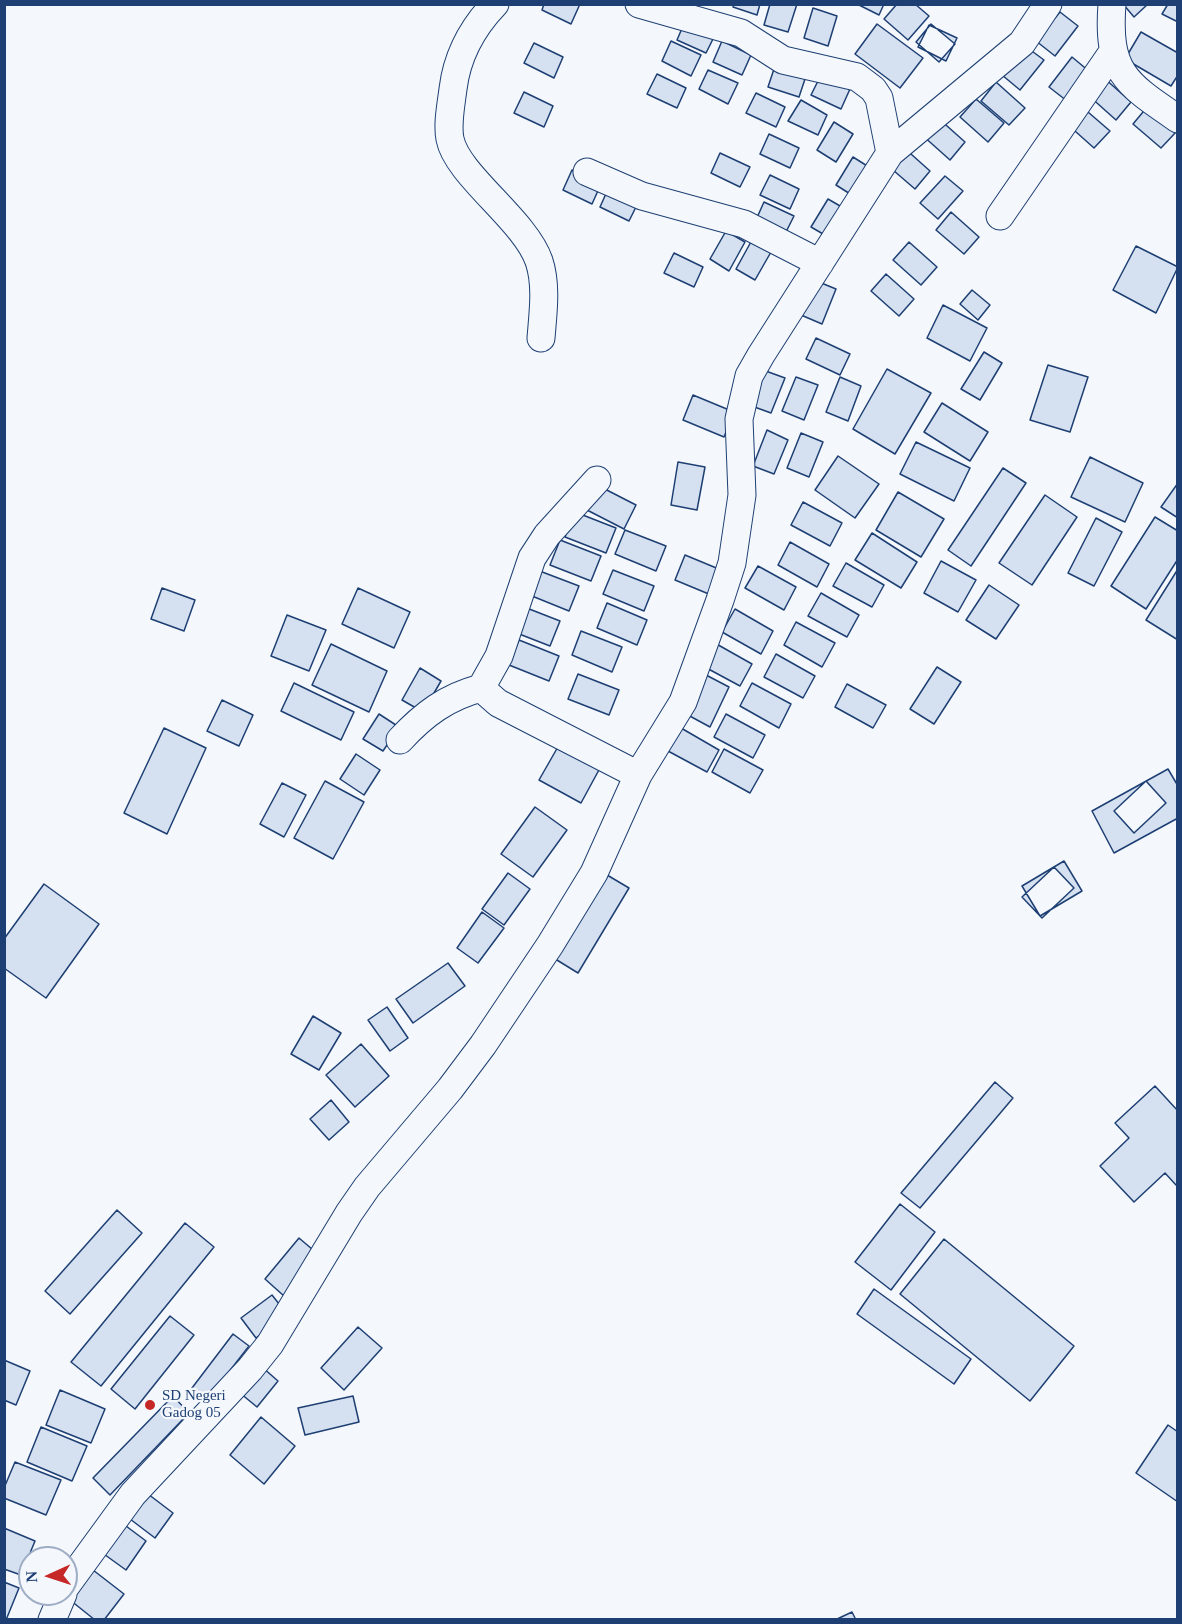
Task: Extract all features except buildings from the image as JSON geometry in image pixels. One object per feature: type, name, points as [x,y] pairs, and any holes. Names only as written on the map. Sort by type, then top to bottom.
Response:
[{"type":"street","points":[[495,4],[472,32],[458,64],[451,103],[449,138],[460,159],[496,200],[536,254],[543,287],[541,338]]},
{"type":"street","points":[[639,4],[741,33],[783,60],[857,76],[873,89],[879,98],[890,153]]},
{"type":"street","points":[[78,1570],[133,1494],[263,1352],[367,1187],[450,1089],[483,1045],[550,945],[594,873],[638,775],[683,702],[732,563],[742,495],[739,419],[749,376],[890,153],[1004,61],[1022,43],[1048,4]]},
{"type":"street","points":[[1112,4],[1112,53],[1125,79],[1178,119]]},
{"type":"street","points":[[1000,216],[1112,53]]},
{"type":"street","points":[[586,172],[642,196],[744,224],[820,263]]},
{"type":"street","points":[[400,740],[421,718],[441,704],[458,694],[481,688],[499,656],[532,558],[547,535],[597,480]]},
{"type":"street","points":[[481,688],[498,703],[638,775]]},
{"type":"street","points":[[52,1620],[58,1606]]},
{"type":"place","name":"SD Negeri Gadog 05","points":[[150,1405]]}]
